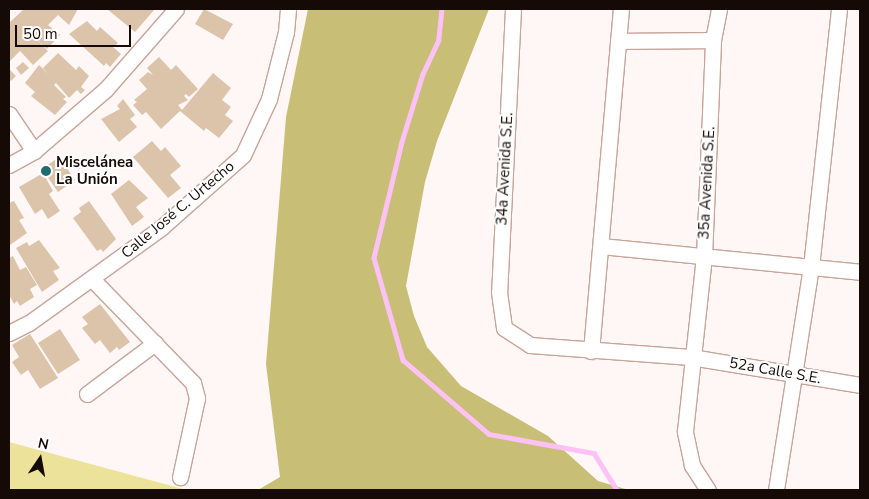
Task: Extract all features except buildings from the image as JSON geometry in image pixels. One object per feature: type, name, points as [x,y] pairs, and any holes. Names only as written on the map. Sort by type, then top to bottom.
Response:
[{"type":"street","points":[[9,166],[34,151],[106,90],[176,9]]},
{"type":"street","name":"Calle José C. Urtecho","points":[[9,333],[29,323],[162,227],[244,155],[269,99],[286,32],[288,9]]},
{"type":"street","name":"34a Avenida S.E.","points":[[504,328],[499,292],[513,9]]},
{"type":"street","points":[[591,350],[621,9]]},
{"type":"street","name":"35a Avenida S.E.","points":[[708,490],[692,465],[685,431],[691,356],[704,256],[713,40],[718,9]]},
{"type":"street","points":[[776,490],[811,267],[839,9]]},
{"type":"street","points":[[618,41],[713,40]]},
{"type":"street","points":[[9,114],[34,151]]},
{"type":"street","points":[[601,246],[860,272]]},
{"type":"street","points":[[92,279],[193,383],[197,398],[180,477]]},
{"type":"street","name":"52a Calle S.E.","points":[[504,328],[530,345],[691,356],[795,376],[860,385]]},
{"type":"street","points":[[87,394],[155,343]]},
{"type":"shaded area","points":[[308,9],[489,9],[437,141],[425,182],[406,286],[414,316],[427,347],[461,386],[548,436],[598,481],[629,490],[258,490],[280,477],[266,364],[286,117]]},
{"type":"shaded area","points":[[9,442],[187,490],[9,490]]},
{"type":"waterway","points":[[442,9],[439,40],[423,74],[402,142],[374,258],[403,360],[489,434],[594,453],[617,490]]},
{"type":"place","name":"Miscelánea La Unión","points":[[46,171]]}]
